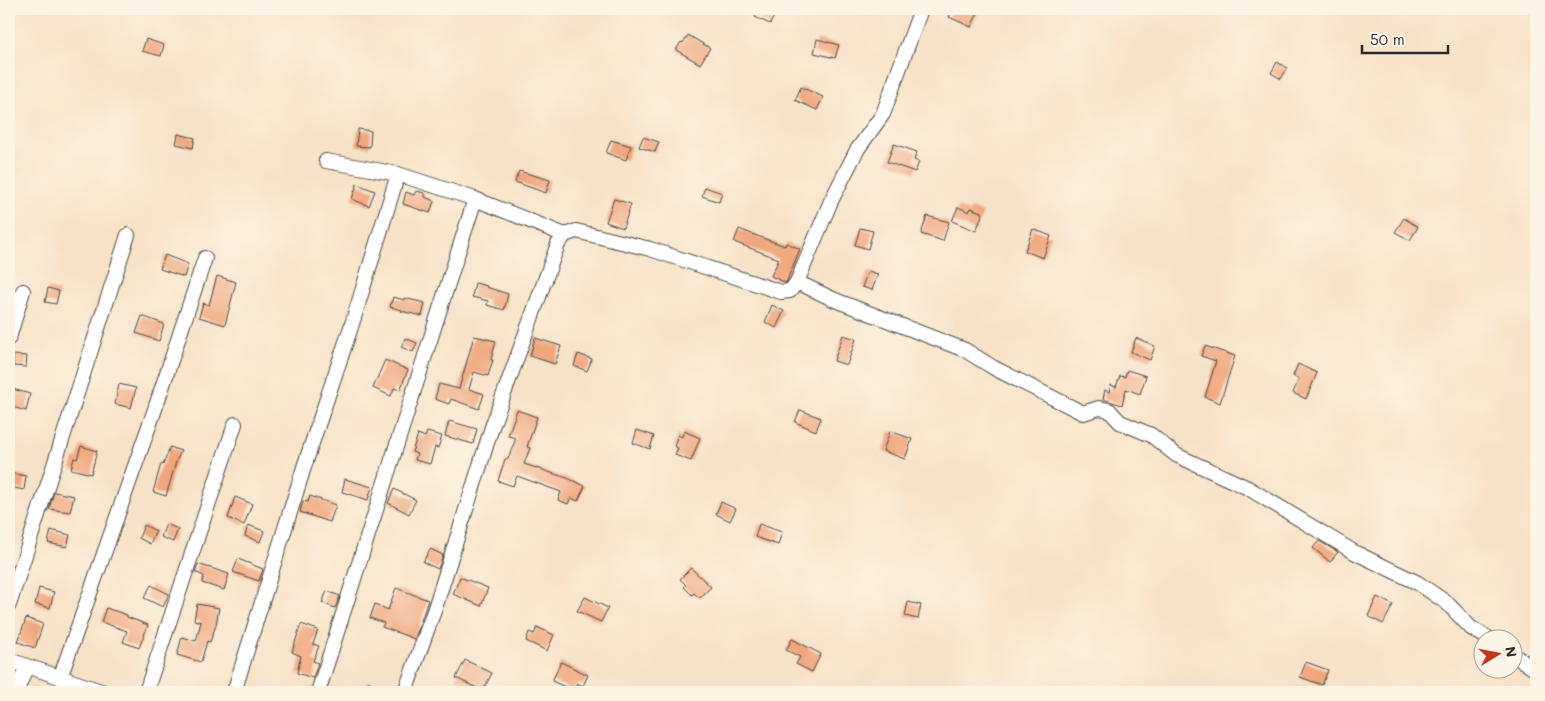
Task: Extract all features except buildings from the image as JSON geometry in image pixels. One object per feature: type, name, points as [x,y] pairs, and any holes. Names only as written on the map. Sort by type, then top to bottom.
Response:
[{"type":"street","points":[[405,692],[435,608],[493,424],[558,244],[565,235],[576,231],[650,249],[782,292],[790,291],[797,282],[831,202],[857,150],[883,114],[921,9]]},
{"type":"street","points":[[326,161],[398,174],[475,199],[565,235]]},
{"type":"street","points":[[234,692],[398,174]]},
{"type":"street","points":[[318,692],[475,199]]},
{"type":"street","points":[[9,605],[128,235]]},
{"type":"street","points":[[60,678],[151,421],[205,258]]},
{"type":"street","points":[[797,282],[835,300],[965,350],[994,368],[1083,413],[1099,408],[1109,410],[1120,422],[1151,436],[1176,455],[1248,488],[1354,552],[1418,583],[1447,603],[1472,629]]},
{"type":"street","points":[[9,338],[24,291]]},
{"type":"street","points":[[146,692],[234,424]]},
{"type":"street","points":[[9,660],[101,692]]},
{"type":"street","points":[[1522,661],[1536,670]]},
{"type":"street","points":[[16,692],[27,666]]}]
